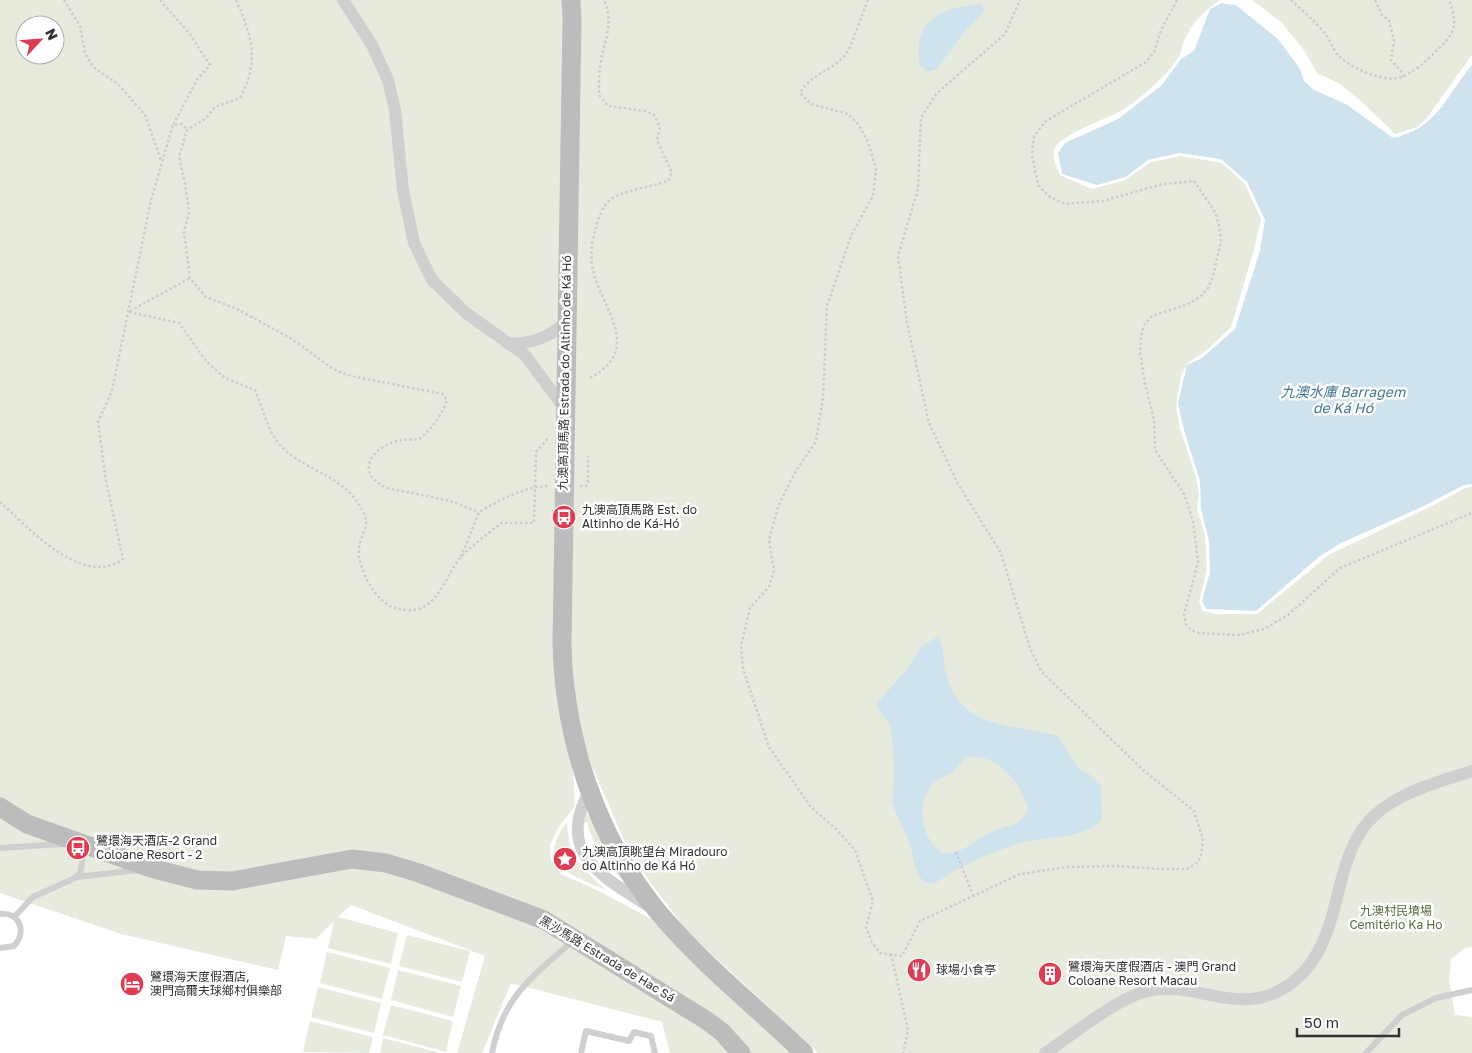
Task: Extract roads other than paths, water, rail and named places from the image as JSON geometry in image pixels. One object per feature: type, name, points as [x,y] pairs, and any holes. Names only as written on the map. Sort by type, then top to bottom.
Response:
[{"type":"main road","name":"九澳高頂馬路 Estrada do Altinho de Ká Hó","points":[[571,0],[562,672],[572,739],[604,823],[631,874],[658,912],[689,946],[804,1053]]},
{"type":"main road","name":"黑沙馬路 Estrada de Hac Sá","points":[[0,807],[27,824],[151,868],[197,880],[232,881],[334,860],[369,860],[418,873],[514,907],[544,920],[706,1020],[722,1032],[740,1053]]},
{"type":"street","points":[[342,0],[372,45],[388,80],[395,110],[403,190],[414,243],[432,280],[466,313],[525,355],[565,409]]},
{"type":"street","points":[[509,344],[530,343],[550,336],[566,322]]},
{"type":"street","points":[[1045,1053],[1128,998],[1152,990],[1172,990],[1238,1000],[1255,999],[1280,990],[1306,970],[1319,951],[1326,936],[1357,837],[1370,820],[1385,807],[1405,795],[1472,771]]},
{"type":"street","points":[[590,790],[580,807],[577,825],[579,844],[587,861],[599,874],[658,912]]},
{"type":"lane","points":[[0,848],[60,843],[84,845],[81,870],[77,878]]},
{"type":"lane","points":[[14,916],[33,897],[77,878],[151,868]]},
{"type":"lane","points":[[0,914],[14,916],[20,925],[20,937],[14,946],[0,948]]},
{"type":"lane","points":[[492,1053],[503,1014],[520,988],[576,939]]},
{"type":"lane","points":[[1366,1053],[1402,1015],[1436,998],[1472,990]]},
{"type":"lane","points":[[581,1053],[586,1031],[629,1041],[634,1032],[651,1036],[655,1053]]},
{"type":"water","name":"九澳水庫 Barragem de Ká Hó","points":[[1222,3],[1236,5],[1278,39],[1300,69],[1304,81],[1314,90],[1346,104],[1393,138],[1421,127],[1431,119],[1472,65],[1472,484],[1464,485],[1424,506],[1341,543],[1320,556],[1256,611],[1206,609],[1202,601],[1210,572],[1209,541],[1201,509],[1200,481],[1184,430],[1178,403],[1187,365],[1202,358],[1235,329],[1260,251],[1265,220],[1247,182],[1221,159],[1179,153],[1148,160],[1126,177],[1097,185],[1062,174],[1058,153],[1065,143],[1118,119],[1162,85],[1181,59],[1194,51],[1210,9]]},
{"type":"water","points":[[981,4],[985,10],[961,36],[936,70],[928,72],[920,66],[918,51],[920,38],[925,27],[932,19],[954,9]]},
{"type":"water","points":[[937,637],[940,640],[943,647],[945,669],[952,689],[961,704],[974,714],[988,721],[1058,736],[1079,769],[1089,774],[1101,786],[1102,819],[1085,831],[1023,842],[978,859],[936,883],[924,882],[916,868],[909,842],[892,802],[894,766],[891,730],[877,703],[908,668],[921,647]],"holes":[[[968,757],[979,757],[989,760],[1006,772],[1019,789],[1028,808],[1025,815],[1017,823],[997,829],[956,852],[942,853],[929,839],[925,830],[922,812],[923,802],[934,783],[951,773]]]},
{"type":"place","name":"九澳高頂馬路 Est. do Altinho de Ká-Hó","points":[[564,517]]},
{"type":"place","name":"鷺環海天酒店-2 Grand Coloane Resort - 2","points":[[78,848]]},
{"type":"place","name":"九澳高頂眺望台 Miradouro do Altinho de Ká Hó","points":[[565,859]]},
{"type":"place","name":"球場小食亭","points":[[919,970]]},
{"type":"place","name":"鷺環海天度假酒店 - 澳門 Grand Coloane Resort Macau","points":[[1050,974]]},
{"type":"place","name":"鷺環海天度假酒店, 澳門高爾夫球鄉村俱樂部","points":[[132,984]]},
{"type":"park label","name":"九澳村民墳場 Cemitério Ka Ho","points":[[1396,918]]}]
